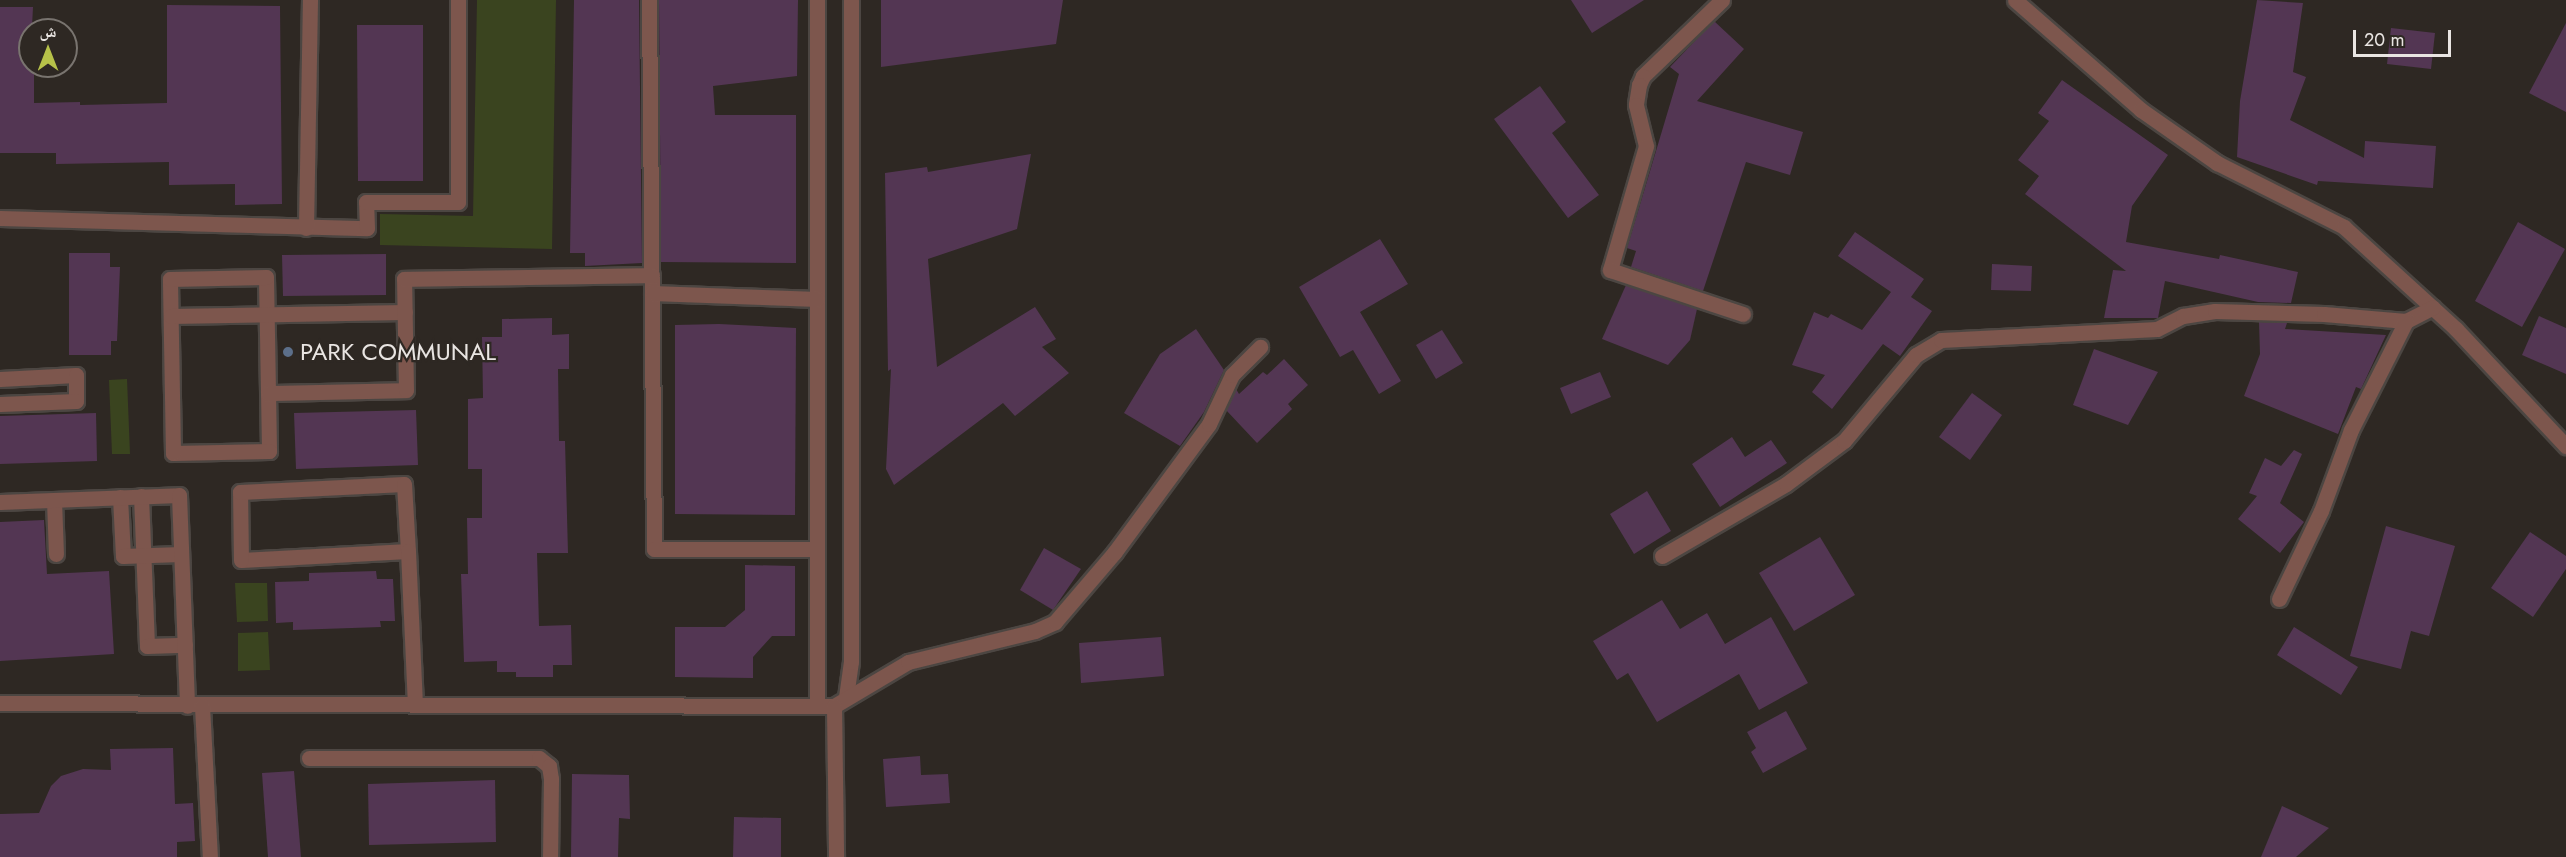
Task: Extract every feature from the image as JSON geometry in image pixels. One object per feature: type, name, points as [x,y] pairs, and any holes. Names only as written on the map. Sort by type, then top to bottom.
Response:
[{"type":"street","points":[[306,228],[310,0]]},
{"type":"street","points":[[0,218],[367,228],[366,202],[458,202],[458,0]]},
{"type":"street","points":[[649,0],[654,549],[817,549]]},
{"type":"street","points":[[817,0],[817,706]]},
{"type":"street","points":[[836,857],[840,702],[851,662],[851,0]]},
{"type":"street","points":[[1722,0],[1650,69],[1638,85],[1636,105],[1646,146],[1610,270],[1743,315]]},
{"type":"street","points":[[2015,0],[2142,110],[2217,163],[2344,227],[2433,308],[2566,445]]},
{"type":"street","points":[[268,393],[406,390],[404,279],[652,275]]},
{"type":"street","points":[[266,277],[269,451],[173,453],[171,316],[170,279],[266,277]]},
{"type":"street","points":[[652,293],[817,299]]},
{"type":"street","points":[[1662,556],[1786,484],[1836,447],[1858,426],[1916,355],[1941,340],[2157,329],[2183,316],[2215,311],[2324,314],[2406,321],[2433,308]]},
{"type":"street","points":[[171,316],[405,312]]},
{"type":"street","points":[[2279,598],[2321,511],[2351,430],[2406,321]]},
{"type":"street","points":[[0,704],[817,706],[840,702],[908,662],[1035,631],[1055,622],[1114,553],[1209,424],[1233,375],[1260,347]]},
{"type":"street","points":[[0,379],[76,375],[76,401],[0,404]]},
{"type":"street","points":[[408,550],[242,560],[240,492],[404,484],[408,550],[415,704]]},
{"type":"street","points":[[0,502],[178,495],[185,645],[210,857]]},
{"type":"street","points":[[141,496],[147,646],[185,645]]},
{"type":"street","points":[[120,497],[123,556],[181,554]]},
{"type":"street","points":[[54,500],[56,554]]},
{"type":"street","points":[[309,758],[539,758],[549,766],[551,778],[550,857]]},
{"type":"green space","points":[[477,0],[556,0],[552,249],[380,245],[380,214],[473,216]]},
{"type":"green space","points":[[127,379],[130,454],[112,454],[109,380]]},
{"type":"green space","points":[[235,583],[267,583],[268,621],[237,622]]},
{"type":"green space","points":[[268,632],[270,670],[238,671],[238,633]]},
{"type":"building","points":[[574,0],[639,0],[642,263],[585,266],[585,253],[570,253]]},
{"type":"building","points":[[659,0],[798,0],[797,76],[713,86],[715,115],[796,115],[796,263],[661,262]]},
{"type":"building","points":[[881,0],[1063,0],[1056,44],[881,67]]},
{"type":"building","points":[[1571,0],[1644,0],[1592,33]]},
{"type":"building","points":[[2257,0],[2303,3],[2293,72],[2306,77],[2290,120],[2364,158],[2365,141],[2436,146],[2433,188],[2318,181],[2317,185],[2237,157],[2240,101]]},
{"type":"building","points":[[167,5],[280,6],[282,204],[235,205],[235,184],[169,185],[169,162],[56,164],[56,153],[0,153],[0,7],[33,7],[32,18],[18,18],[18,78],[34,78],[34,103],[80,102],[80,105],[167,103]]},
{"type":"building","points":[[1714,21],[1744,49],[1697,101],[1803,132],[1790,175],[1746,162],[1703,291],[1631,267],[1636,251],[1627,248],[1679,74],[1670,67]]},
{"type":"building","points":[[2566,23],[2566,112],[2529,93]]},
{"type":"building","points":[[357,25],[423,25],[423,181],[358,181]]},
{"type":"building","points":[[2391,28],[2435,33],[2431,69],[2387,64]]},
{"type":"building","points":[[2062,80],[2168,155],[2132,206],[2126,242],[2219,259],[2220,255],[2298,272],[2291,303],[2258,302],[2165,281],[2158,318],[2104,318],[2113,270],[2126,271],[2025,194],[2039,176],[2018,160],[2049,121],[2038,113]]},
{"type":"building","points":[[1540,86],[1566,122],[1552,133],[1599,195],[1568,218],[1494,119]]},
{"type":"building","points":[[1031,154],[1017,229],[928,259],[937,367],[1035,307],[1056,339],[1042,347],[1069,373],[1015,416],[1003,403],[894,485],[886,469],[891,369],[888,371],[885,173],[927,167],[928,172]]},
{"type":"building","points":[[2518,222],[2565,249],[2522,327],[2475,301]]},
{"type":"building","points":[[1855,232],[1924,279],[1911,297],[1932,311],[1900,356],[1883,344],[1832,409],[1812,392],[1825,375],[1792,365],[1814,312],[1828,318],[1831,314],[1862,330],[1891,292],[1838,256]]},
{"type":"building","points":[[1380,239],[1408,284],[1360,312],[1401,381],[1379,394],[1353,350],[1340,357],[1299,287]]},
{"type":"building","points":[[69,253],[110,253],[110,267],[120,267],[117,341],[111,341],[111,355],[69,355]]},
{"type":"building","points":[[386,254],[386,295],[283,296],[282,255]]},
{"type":"building","points":[[1992,264],[2032,266],[2031,291],[1991,290]]},
{"type":"building","points":[[1626,285],[1697,309],[1690,340],[1668,365],[1602,339]]},
{"type":"building","points":[[2539,316],[2566,328],[2566,374],[2522,355]]},
{"type":"building","points":[[552,318],[552,335],[569,334],[569,369],[558,369],[559,441],[565,441],[568,553],[537,553],[539,626],[571,625],[572,665],[553,665],[553,677],[516,677],[516,672],[497,672],[497,661],[464,662],[461,574],[468,574],[467,518],[482,518],[482,469],[468,469],[468,399],[483,398],[482,337],[502,337],[502,319]]},
{"type":"building","points":[[2259,322],[2287,323],[2285,329],[2386,335],[2361,389],[2356,387],[2338,434],[2244,396],[2260,354]]},
{"type":"building","points":[[719,324],[796,328],[795,515],[675,514],[675,325]]},
{"type":"building","points":[[1196,329],[1224,370],[1204,412],[1180,446],[1124,413],[1160,354]]},
{"type":"building","points":[[1442,330],[1463,363],[1436,379],[1416,345]]},
{"type":"building","points":[[2094,349],[2158,372],[2128,425],[2073,405]]},
{"type":"building","points":[[1284,359],[1308,385],[1288,404],[1292,409],[1257,443],[1226,410],[1236,389],[1239,394],[1263,372],[1267,375]]},
{"type":"building","points":[[1600,372],[1611,397],[1571,414],[1560,388]]},
{"type":"building","points":[[1972,393],[2002,415],[1970,460],[1939,437]]},
{"type":"building","points":[[416,410],[418,465],[296,469],[294,413]]},
{"type":"building","points":[[96,413],[97,461],[0,464],[0,416]]},
{"type":"building","points":[[1732,437],[1745,457],[1771,440],[1787,463],[1720,507],[1692,464]]},
{"type":"building","points":[[2294,450],[2302,454],[2280,503],[2304,522],[2280,553],[2238,519],[2257,496],[2249,493],[2265,458],[2281,466]]},
{"type":"building","points":[[1647,491],[1671,531],[1634,554],[1610,514]]},
{"type":"building","points":[[44,520],[47,574],[109,571],[114,654],[0,661],[0,522]]},
{"type":"building","points":[[2386,526],[2455,546],[2429,636],[2411,631],[2401,669],[2350,656]]},
{"type":"building","points":[[2530,532],[2566,556],[2566,569],[2533,617],[2491,588]]},
{"type":"building","points":[[1820,537],[1855,595],[1794,631],[1759,573]]},
{"type":"building","points":[[1044,548],[1081,569],[1053,610],[1020,590]]},
{"type":"building","points":[[745,565],[795,566],[795,636],[772,636],[753,657],[753,678],[675,677],[675,627],[725,627],[745,610]]},
{"type":"building","points":[[376,571],[377,579],[393,579],[395,621],[380,621],[381,627],[293,630],[293,622],[276,623],[275,582],[309,581],[309,573]]},
{"type":"building","points":[[1662,600],[1680,629],[1707,613],[1725,644],[1771,617],[1808,683],[1759,710],[1739,674],[1657,722],[1628,673],[1617,680],[1593,641]]},
{"type":"building","points":[[2294,627],[2358,667],[2341,695],[2277,655]]},
{"type":"building","points":[[1161,637],[1164,676],[1081,683],[1079,643]]},
{"type":"building","points":[[1786,711],[1807,749],[1763,773],[1751,752],[1756,748],[1747,732]]},
{"type":"building","points":[[173,748],[175,804],[193,803],[195,841],[177,842],[177,857],[0,857],[0,814],[39,813],[51,786],[61,776],[83,769],[111,770],[110,749]]},
{"type":"building","points":[[920,756],[921,775],[948,774],[950,803],[886,807],[883,759]]},
{"type":"building","points":[[294,771],[301,857],[268,857],[262,773]]},
{"type":"building","points":[[572,774],[629,775],[630,819],[619,818],[618,857],[571,857]]},
{"type":"building","points":[[495,780],[496,842],[369,845],[368,784]]},
{"type":"building","points":[[2282,806],[2329,828],[2296,857],[2261,857]]},
{"type":"building","points":[[734,817],[781,818],[781,857],[733,857]]},
{"type":"place","name":"PARK COMMUNAL","points":[[288,352]]}]
